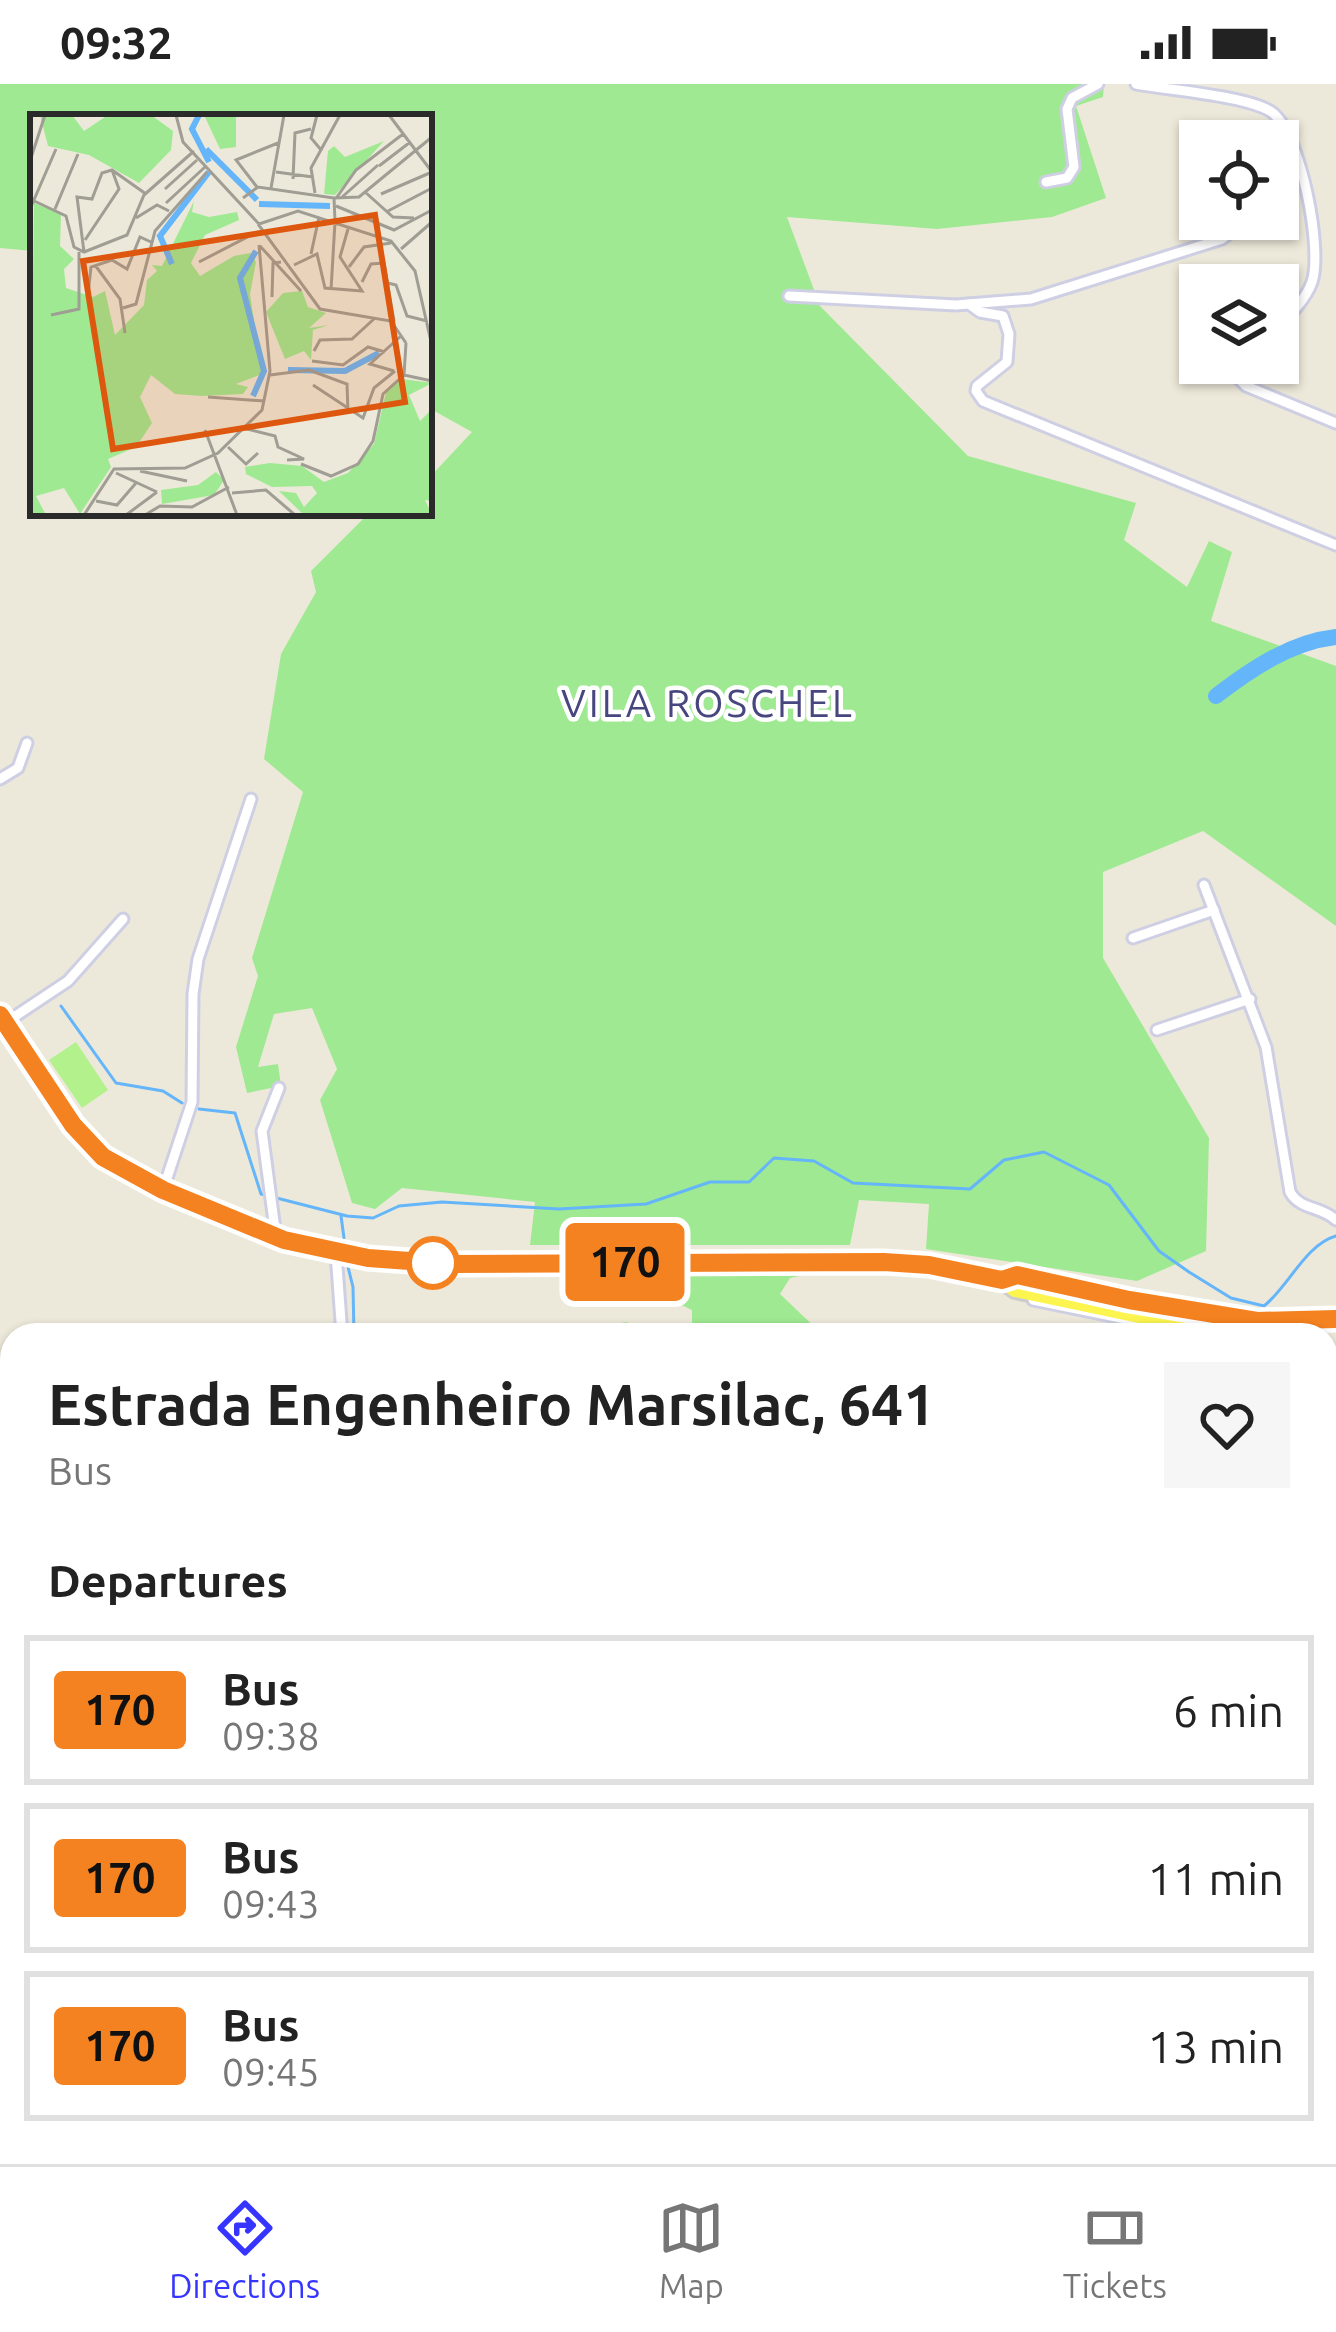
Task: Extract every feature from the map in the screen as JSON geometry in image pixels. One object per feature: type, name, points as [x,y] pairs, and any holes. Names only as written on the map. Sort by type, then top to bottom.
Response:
[{"type":"main road","points":[[2,1019],[86,1142],[103,1157],[163,1190],[276,1237],[336,1253],[451,1264],[929,1265],[997,1279],[1015,1290],[1183,1323]]},
{"type":"main road","points":[[1242,1323],[1336,1319]]},
{"type":"street","points":[[1046,182],[1066,178],[1074,167],[1067,109],[1072,98],[1098,84]]},
{"type":"street","points":[[1136,84],[1247,102],[1276,120]]},
{"type":"street","points":[[1299,167],[1314,269],[1309,289],[1299,301]]},
{"type":"street","points":[[789,296],[969,304],[1042,296],[1215,240]]},
{"type":"street","points":[[969,304],[980,312],[1003,316],[1007,323],[1007,362],[977,386],[983,401],[1336,545]]},
{"type":"street","points":[[1244,384],[1336,423]]},
{"type":"street","points":[[0,779],[18,768],[27,743]]},
{"type":"street","points":[[163,1190],[192,1102],[193,994],[199,959],[251,799]]},
{"type":"street","points":[[1204,885],[1270,1063],[1290,1192],[1300,1204],[1328,1212],[1336,1220]]},
{"type":"street","points":[[1132,938],[1214,910]]},
{"type":"street","points":[[2,1019],[68,981],[123,919]]},
{"type":"street","points":[[1157,1030],[1250,999]]},
{"type":"street","points":[[276,1237],[262,1131],[279,1088]]},
{"type":"street","points":[[336,1253],[341,1323]]},
{"type":"green space","points":[[0,84],[1104,84],[1103,97],[1076,106],[1106,198],[1052,217],[937,229],[787,217],[820,306],[968,456],[1136,503],[1124,540],[1187,587],[1209,541],[1232,552],[1211,621],[1336,666],[1336,926],[1203,831],[1103,872],[1103,958],[1209,1138],[1206,1251],[1137,1281],[926,1249],[929,1204],[859,1200],[850,1245],[530,1245],[535,1202],[402,1188],[375,1209],[352,1203],[320,1100],[337,1069],[312,1008],[274,1014],[258,1067],[278,1064],[281,1086],[247,1093],[236,1047],[258,976],[252,958],[303,792],[264,759],[281,654],[316,592],[311,571],[366,516],[432,516],[432,475],[472,432],[432,410],[432,114],[30,114],[30,251],[0,248]]},
{"type":"green space","points":[[76,1042],[108,1090],[82,1108],[49,1060]]},
{"type":"green space","points":[[774,1262],[812,1266],[819,1272],[790,1278],[780,1294],[810,1323],[692,1323],[692,1310],[620,1289],[611,1273],[723,1274],[738,1267],[766,1269]]},
{"type":"waterway","points":[[1216,696],[1287,651],[1336,637]]},
{"type":"waterway","points":[[61,1006],[116,1083],[163,1091],[182,1103]]},
{"type":"waterway","points":[[199,1109],[235,1113],[261,1194],[347,1216],[373,1218],[399,1206],[442,1202],[559,1209],[646,1204],[710,1182],[749,1182],[774,1158],[814,1161],[853,1183],[970,1189],[1004,1160],[1044,1152],[1109,1185],[1159,1251],[1231,1298],[1264,1306],[1315,1248],[1336,1236]]},
{"type":"waterway","points":[[341,1216],[344,1238]]},
{"type":"waterway","points":[[348,1267],[354,1323]]},
{"type":"bus line","name":"170","points":[[0,1015],[73,1125],[103,1157],[163,1190],[248,1226],[336,1253],[451,1264],[884,1262],[929,1265],[1002,1280],[1017,1275],[1257,1321],[1336,1319]]},
{"type":"district","name":"VILA ROSCHEL","points":[[708,703]]}]
